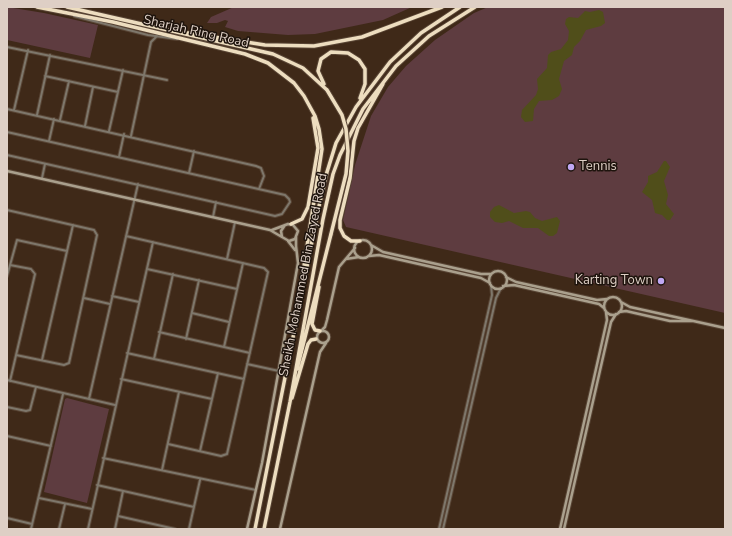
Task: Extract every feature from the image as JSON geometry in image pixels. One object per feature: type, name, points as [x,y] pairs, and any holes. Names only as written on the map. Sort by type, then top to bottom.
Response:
[{"type":"highway","name":"Sharjah Ring Road","points":[[37,7],[188,40],[244,54],[268,63],[291,80],[308,103]]},
{"type":"highway","name":"Sharjah Ring Road","points":[[67,7],[283,58],[308,71],[327,90]]},
{"type":"highway","points":[[182,33],[194,33],[270,46],[314,46],[362,37],[442,7]]},
{"type":"highway","name":"Sheikh Mohammed Bin Zayed Road","points":[[255,529],[298,309],[329,162],[341,133],[356,107],[376,78],[401,51],[429,27],[460,7]]},
{"type":"highway","name":"Sheikh Mohammed Bin Zayed Road","points":[[265,529],[290,402],[323,219],[336,164],[358,118],[389,74],[429,36],[474,7]]},
{"type":"highway","points":[[294,374],[301,357],[319,278],[346,174],[348,151],[346,129],[342,115],[318,71],[321,59],[328,53],[344,52],[354,56],[362,63],[366,77],[364,88],[356,107]]},
{"type":"highway","points":[[360,241],[352,241],[344,236],[340,228],[340,220],[352,171],[354,141],[358,128],[389,74]]},
{"type":"highway","points":[[291,224],[300,220],[306,212],[317,154],[316,129],[308,103]]},
{"type":"highway","points":[[298,309],[302,269],[321,156],[319,129],[308,103]]},
{"type":"highway","points":[[319,278],[312,324],[314,328],[320,331]]},
{"type":"highway","points":[[290,402],[298,383],[308,343],[311,340],[317,340]]},
{"type":"street","points":[[66,13],[100,23],[157,36],[188,40]]},
{"type":"street","points":[[131,136],[151,42],[148,34]]},
{"type":"street","points":[[151,42],[157,36]]},
{"type":"street","points":[[7,47],[28,50],[167,80]]},
{"type":"street","points":[[14,110],[28,50]]},
{"type":"street","points":[[37,115],[50,55]]},
{"type":"street","points":[[109,131],[123,70]]},
{"type":"street","points":[[45,76],[118,92]]},
{"type":"street","points":[[60,120],[69,81]]},
{"type":"street","points":[[85,126],[94,87]]},
{"type":"street","points":[[7,109],[124,134],[259,167],[264,176],[258,189]]},
{"type":"street","points":[[49,141],[54,119]]},
{"type":"street","points":[[7,132],[287,196],[290,202],[284,212],[273,215],[7,155]]},
{"type":"street","points":[[119,157],[124,134]]},
{"type":"street","points":[[189,173],[194,151]]},
{"type":"street","points":[[42,178],[45,164]]},
{"type":"street","points":[[7,171],[270,230],[286,240],[297,252]]},
{"type":"street","points":[[89,399],[138,184]]},
{"type":"street","points":[[213,217],[216,202]]},
{"type":"street","points":[[7,210],[94,230],[97,235],[69,363],[64,365],[16,355]]},
{"type":"street","points":[[227,259],[235,222]]},
{"type":"street","points":[[247,529],[256,492],[298,263],[296,237],[298,229],[291,224],[270,230]]},
{"type":"street","points":[[42,361],[72,225]]},
{"type":"street","points":[[282,237],[281,231],[284,225]]},
{"type":"street","points":[[126,236],[264,268],[268,273],[227,454],[222,456],[168,444]]},
{"type":"street","points":[[286,240],[293,240],[296,237]]},
{"type":"street","points":[[7,276],[15,242],[18,240],[67,251]]},
{"type":"street","points":[[320,352],[317,334],[325,327],[339,270],[360,241],[366,241],[379,251],[481,274],[491,274],[498,271],[516,282],[597,300],[614,297],[628,306],[725,328]]},
{"type":"street","points":[[88,529],[153,242]]},
{"type":"street","points":[[369,256],[371,252],[371,245]]},
{"type":"street","points":[[355,248],[356,253],[360,257]]},
{"type":"street","points":[[346,260],[379,255],[483,279],[496,288],[511,285],[599,304],[604,308],[607,320],[560,529]]},
{"type":"street","points":[[224,348],[243,263]]},
{"type":"street","points":[[10,265],[31,269],[34,274],[16,355],[8,380],[115,406]]},
{"type":"street","points":[[147,268],[237,289]]},
{"type":"street","points":[[154,359],[173,274]]},
{"type":"street","points":[[439,529],[492,293],[489,278],[491,274]]},
{"type":"street","points":[[443,529],[496,298],[506,281],[506,277]]},
{"type":"street","points":[[186,339],[199,280]]},
{"type":"street","points":[[112,296],[139,302]]},
{"type":"street","points":[[84,298],[110,304]]},
{"type":"street","points":[[604,308],[607,299]]},
{"type":"street","points":[[619,312],[621,302]]},
{"type":"street","points":[[564,529],[611,322],[616,314],[619,312],[629,311],[670,321],[695,322]]},
{"type":"street","points":[[606,312],[616,314]]},
{"type":"street","points":[[192,313],[229,322]]},
{"type":"street","points":[[280,529],[320,352],[329,338],[327,320]]},
{"type":"street","points":[[320,331],[328,334]]},
{"type":"street","points":[[159,332],[250,354]]},
{"type":"street","points":[[317,340],[321,344],[326,343]]},
{"type":"street","points":[[127,353],[244,379]]},
{"type":"street","points":[[247,364],[279,371]]},
{"type":"street","points":[[200,451],[218,374]]},
{"type":"street","points":[[121,379],[212,399]]},
{"type":"street","points":[[7,407],[28,411],[31,408],[36,386]]},
{"type":"street","points":[[470,390],[474,392]]},
{"type":"street","points":[[162,470],[179,392]]},
{"type":"street","points":[[31,529],[63,394]]},
{"type":"street","points":[[7,436],[51,446]]},
{"type":"street","points":[[103,458],[256,492]]},
{"type":"street","points":[[189,529],[200,480]]},
{"type":"street","points":[[97,485],[194,506]]},
{"type":"street","points":[[115,529],[123,491]]},
{"type":"street","points":[[39,498],[92,509]]},
{"type":"street","points":[[59,529],[65,504]]},
{"type":"street","points":[[118,516],[175,529]]},
{"type":"street","points":[[7,518],[32,524]]},
{"type":"shaded area","points":[[7,7],[44,13],[98,25],[90,58],[7,40]]},
{"type":"shaded area","points":[[234,7],[412,7],[383,20],[315,34],[288,35],[238,31],[225,27],[228,21],[225,20],[217,23],[207,23],[211,17]]},
{"type":"shaded area","points":[[488,7],[725,7],[725,313],[346,227],[343,220],[355,165],[371,116],[388,87],[406,66],[435,40],[474,13]]},
{"type":"shaded area","points":[[599,10],[603,12],[605,23],[601,26],[586,30],[580,41],[574,47],[572,55],[564,61],[559,79],[562,89],[559,96],[552,100],[539,101],[534,109],[533,121],[525,122],[521,117],[522,110],[536,95],[538,89],[537,79],[547,68],[548,55],[551,52],[561,49],[568,40],[569,31],[565,24],[566,19],[569,17],[578,18],[585,11],[590,12]]},
{"type":"shaded area","points":[[664,161],[666,161],[670,167],[664,181],[668,195],[666,204],[674,214],[670,220],[667,220],[662,215],[655,213],[652,200],[642,192],[648,182],[648,176],[657,172]]},
{"type":"shaded area","points":[[499,205],[514,213],[526,211],[530,212],[535,218],[542,221],[557,217],[560,221],[557,233],[553,236],[549,236],[538,228],[523,228],[509,221],[502,223],[495,222],[490,217],[490,212],[494,207]]},
{"type":"shaded area","points":[[67,398],[109,409],[87,503],[44,492],[65,399]]},
{"type":"place","name":"Tennis","points":[[571,167]]},
{"type":"place","name":"Karting Town","points":[[661,281]]}]
